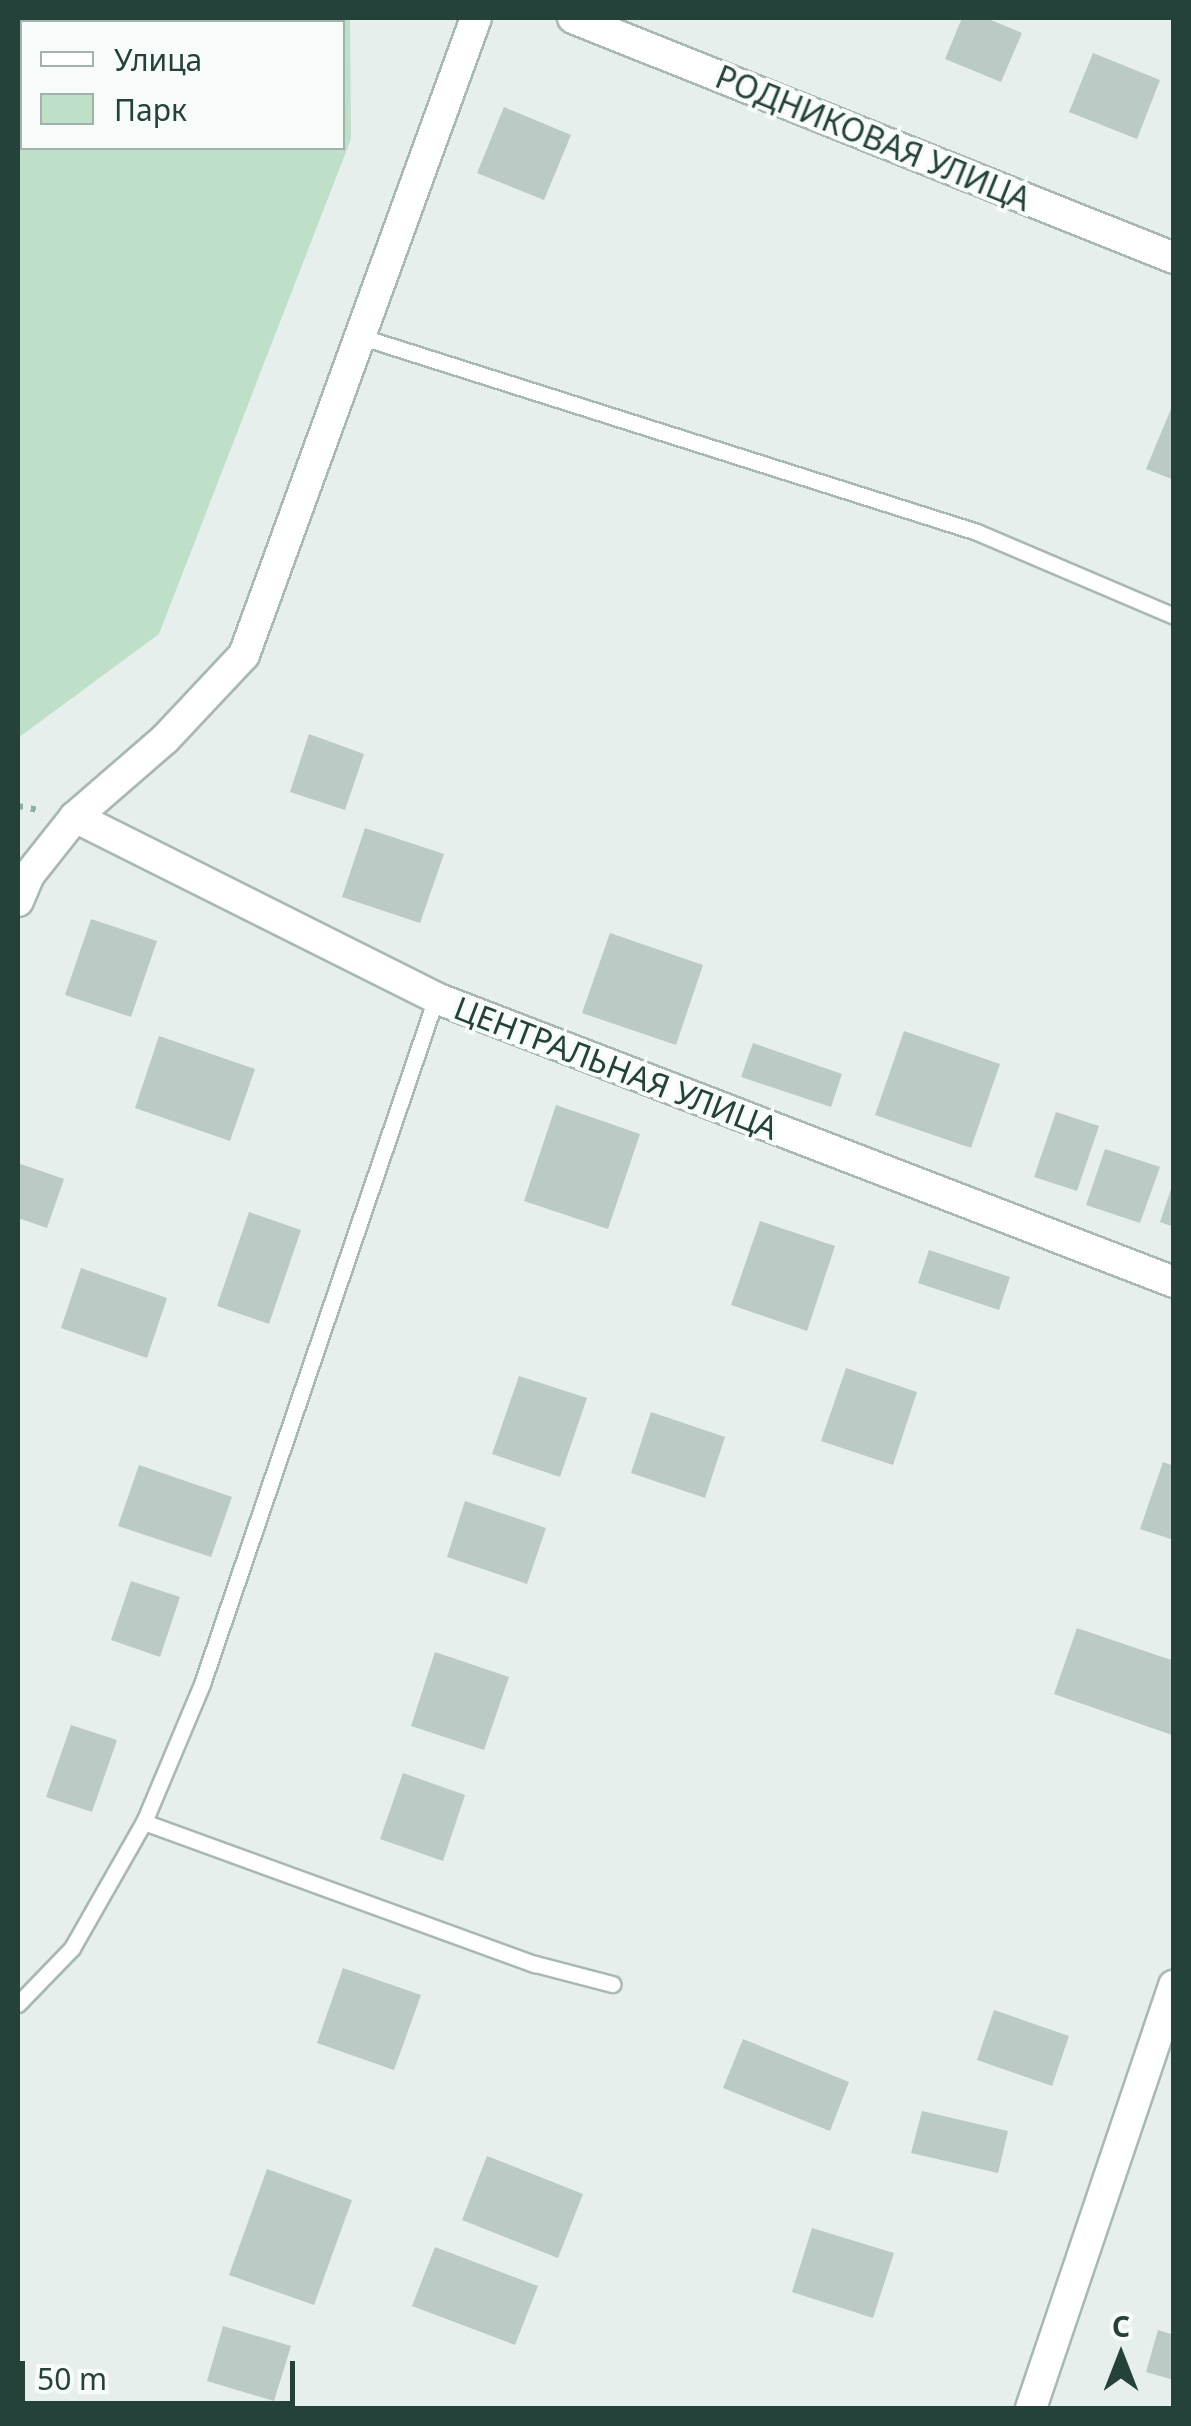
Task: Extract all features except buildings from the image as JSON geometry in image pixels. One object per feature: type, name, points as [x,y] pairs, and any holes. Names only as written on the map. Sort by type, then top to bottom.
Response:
[{"type":"street","points":[[18,902],[29,875],[75,818],[164,740],[244,655],[476,18]]},
{"type":"street","name":"РОДНИКОВАЯ УЛИЦА","points":[[573,18],[1174,258]]},
{"type":"street","name":"ЦЕНТРАЛЬНАЯ УЛИЦА","points":[[75,818],[436,998],[1174,1282]]},
{"type":"street","points":[[1031,2408],[1174,1986]]},
{"type":"lane","points":[[362,336],[977,532],[1174,616]]},
{"type":"lane","points":[[18,2004],[72,1948],[144,1822],[202,1684],[436,998]]},
{"type":"lane","points":[[144,1822],[535,1964],[612,1984]]},
{"type":"green space","points":[[18,18],[350,18],[351,139],[159,634],[18,738]]}]
